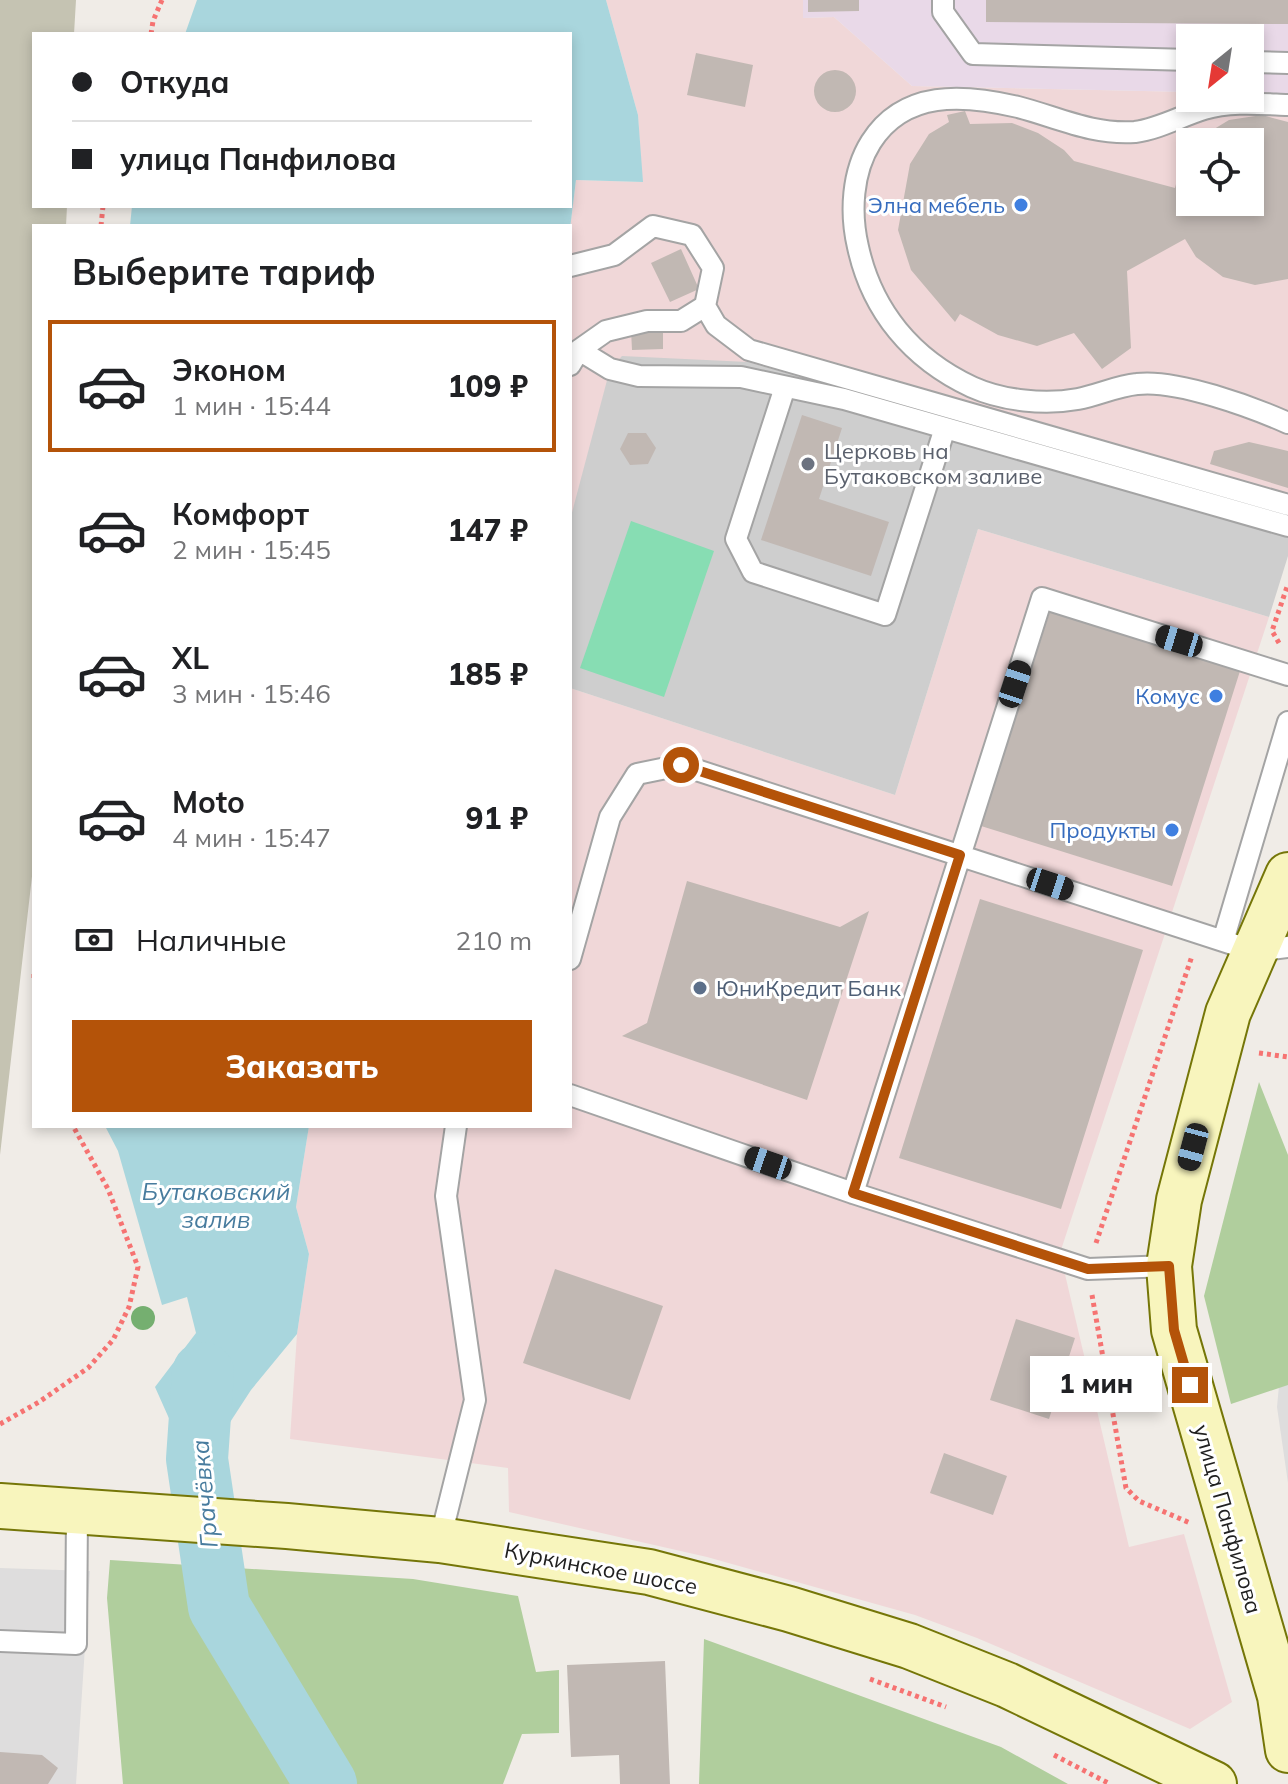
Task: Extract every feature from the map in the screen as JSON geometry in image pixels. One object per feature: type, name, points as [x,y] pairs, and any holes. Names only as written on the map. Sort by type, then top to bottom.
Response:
[{"type":"street","name":"улица Панфилова","points":[[1288,875],[1228,1013],[1179,1200],[1169,1266],[1174,1330],[1280,1696],[1288,1743]]},
{"type":"street","name":"Куркинское шоссе","points":[[0,1506],[440,1540],[649,1572],[894,1641],[1007,1685],[1214,1784]]},
{"type":"lane","points":[[943,0],[943,12],[973,54],[1176,60]]},
{"type":"lane","points":[[1264,62],[1288,63]]},
{"type":"lane","points":[[1288,105],[1247,104],[1206,108],[1148,128],[1098,131],[1018,107],[971,99],[932,99],[901,111],[883,124],[866,150],[853,204],[863,270],[876,301],[895,329],[918,353],[945,373],[975,388],[1008,398],[1041,402],[1075,400],[1138,384],[1182,388],[1250,407],[1288,423]]},
{"type":"lane","points":[[572,266],[614,255],[653,226],[692,235],[713,268],[705,306],[716,325],[749,350],[1288,505]]},
{"type":"lane","points":[[574,358],[606,331],[647,321],[681,321],[705,306]]},
{"type":"lane","points":[[574,358],[639,376],[741,377],[844,399],[1288,526]]},
{"type":"lane","points":[[785,387],[736,539],[753,572],[885,615],[945,428]]},
{"type":"lane","points":[[853,1193],[1042,598],[1288,675]]},
{"type":"lane","points":[[572,952],[610,817],[637,774],[681,765],[1255,946],[1288,722]]},
{"type":"lane","points":[[572,1096],[853,1193],[1088,1269],[1169,1266]]},
{"type":"lane","points":[[440,1540],[475,1400],[446,1196],[456,1128]]},
{"type":"lane","points":[[0,1641],[76,1644],[77,1512]]},
{"type":"path","points":[[151,32],[162,0]]},
{"type":"path","points":[[1280,644],[1272,631],[1288,584]]},
{"type":"path","points":[[1258,1053],[1288,1057]]},
{"type":"path","points":[[0,1424],[88,1368],[113,1340],[129,1307],[138,1267],[108,1189],[74,1128]]},
{"type":"path","points":[[869,1678],[956,1711]]},
{"type":"path","points":[[1041,1748],[1110,1784]]},
{"type":"shaded area","points":[[0,0],[76,0],[74,32],[32,32],[32,208],[67,208],[66,224],[32,224],[32,876],[0,1155]]},
{"type":"shaded area","points":[[606,0],[803,0],[803,18],[834,17],[912,86],[1176,92],[1176,112],[1264,112],[1264,94],[1288,94],[1288,515],[748,362],[572,518],[571,224],[576,180],[642,182],[638,115]]},
{"type":"shaded area","points":[[803,0],[1288,0],[1288,94],[1264,94],[1264,24],[1176,24],[1176,92],[912,86],[834,17],[803,18]]},
{"type":"shaded area","points":[[622,356],[748,362],[1288,515],[1288,556],[1269,617],[978,529],[895,795],[572,689],[572,512],[610,369]]},
{"type":"shaded area","points":[[978,529],[1269,617],[1060,1253],[1129,1547],[1184,1534],[1232,1702],[1190,1729],[977,1638],[915,1615],[707,1557],[509,1512],[508,1468],[290,1439],[297,1334],[309,1254],[296,1207],[309,1128],[572,1128],[572,689],[895,795]]},
{"type":"shaded area","points":[[1288,1289],[1288,1483],[1277,1407]]},
{"type":"shaded area","points":[[0,1568],[90,1571],[76,1784],[0,1784]]},
{"type":"green space","points":[[631,521],[714,551],[664,697],[580,668]]},
{"type":"green space","points":[[1259,1082],[1288,1155],[1288,1385],[1231,1404],[1204,1296]]},
{"type":"green space","points":[[110,1560],[413,1579],[518,1596],[536,1672],[559,1670],[559,1733],[522,1734],[503,1784],[123,1784],[107,1598]]},
{"type":"green space","points":[[704,1639],[1001,1747],[1068,1784],[699,1784]]},
{"type":"water","points":[[197,0],[606,0],[638,115],[643,182],[576,180],[571,224],[130,224],[132,208],[572,208],[572,32],[186,32]]},
{"type":"water","name":"Бутаковский залив","points":[[106,1128],[309,1128],[296,1207],[309,1254],[297,1334],[251,1390],[210,1453],[197,1459],[184,1452],[155,1387],[196,1333],[187,1297],[162,1305],[118,1151]]},
{"type":"building","points":[[808,0],[859,0],[859,11],[808,12]]},
{"type":"building","points":[[986,0],[1288,0],[1288,24],[986,22]]},
{"type":"building","points":[[696,53],[753,65],[745,107],[687,95]]},
{"type":"building","points":[[835,70],[850,76],[856,91],[850,106],[835,112],[820,106],[814,91],[820,76]]},
{"type":"building","points":[[965,111],[970,124],[1012,123],[1038,133],[1064,150],[1074,161],[1175,188],[1176,184],[1176,216],[1264,216],[1264,128],[1216,128],[1229,120],[1262,115],[1288,122],[1288,279],[1255,285],[1223,277],[1196,257],[1185,239],[1127,271],[1131,348],[1102,369],[1074,333],[1037,346],[998,335],[960,314],[955,322],[911,270],[898,230],[910,164],[929,134],[949,122],[947,115]]},
{"type":"building","points":[[681,249],[699,289],[670,302],[651,263]]},
{"type":"building","points":[[663,329],[663,349],[632,350],[631,330]]},
{"type":"building","name":"Церковь на Бутаковском заливе","points":[[802,415],[842,428],[819,499],[889,522],[871,576],[761,540]]},
{"type":"building","points":[[628,433],[646,433],[656,448],[648,464],[630,465],[620,449]]},
{"type":"building","points":[[1249,442],[1288,451],[1288,488],[1210,464],[1214,451]]},
{"type":"building","points":[[1050,611],[1240,671],[1172,886],[981,826]]},
{"type":"building","points":[[687,881],[840,927],[869,911],[807,1100],[622,1036],[647,1023]]},
{"type":"building","points":[[980,899],[1143,950],[1061,1209],[899,1158]]},
{"type":"building","points":[[555,1269],[663,1306],[630,1400],[523,1363]]},
{"type":"building","points":[[1016,1319],[1075,1338],[1049,1419],[990,1400]]},
{"type":"building","points":[[944,1453],[1007,1476],[993,1515],[930,1493]]},
{"type":"building","points":[[665,1661],[670,1784],[620,1784],[619,1755],[571,1757],[567,1665]]},
{"type":"building","points":[[0,1752],[42,1755],[58,1768],[48,1784],[0,1784]]},
{"type":"waterway","name":"Грачёвка","points":[[203,1373],[197,1459],[219,1607],[326,1784]]},
{"type":"place","name":"Элна мебель","points":[[1021,205]]},
{"type":"place","name":"Церковь на Бутаковском заливе","points":[[808,464]]},
{"type":"place","name":"Комус","points":[[1216,696]]},
{"type":"place","name":"Продукты","points":[[1172,830]]},
{"type":"place","name":"ЮниКредит Банк","points":[[700,988]]},
{"type":"route","points":[[681,765],[960,855],[853,1193],[1088,1269],[1169,1266],[1174,1330],[1190,1385]]}]
